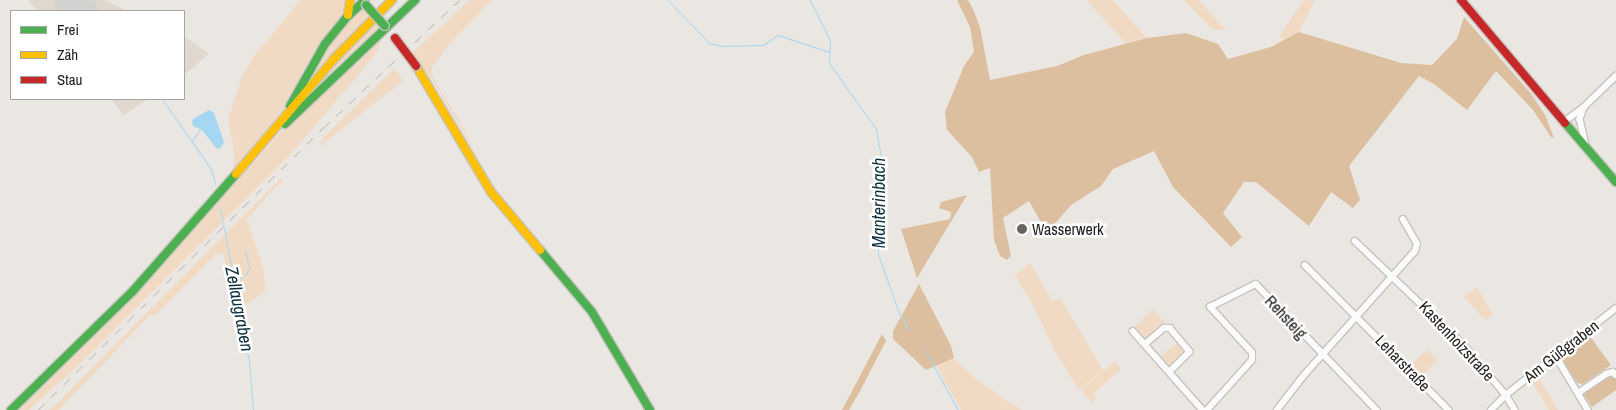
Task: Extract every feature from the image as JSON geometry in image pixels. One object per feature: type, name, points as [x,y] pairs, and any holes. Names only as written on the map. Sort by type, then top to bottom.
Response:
[{"type":"main road","points":[[348,16],[350,0]]},
{"type":"main road","points":[[11,410],[132,292],[251,158],[333,60],[367,23],[392,0]]},
{"type":"main road","points":[[251,158],[415,0]]},
{"type":"main road","points":[[1461,0],[1616,182]]},
{"type":"main road","points":[[268,138],[293,101],[326,44],[348,16],[364,1],[387,27],[416,66],[491,192],[592,312],[650,410]]},
{"type":"street","points":[[1566,123],[1616,76]]},
{"type":"street","points":[[1584,107],[1580,119],[1582,134],[1589,151]]},
{"type":"street","points":[[1566,123],[1576,123],[1580,119]]},
{"type":"street","points":[[1277,410],[1322,355],[1394,277],[1415,251],[1417,244],[1403,220]]},
{"type":"street","name":"Kastenholzstraße","points":[[1355,241],[1464,345],[1506,395],[1515,410]]},
{"type":"street","name":"Leharstraße","points":[[1305,265],[1449,410]]},
{"type":"street","name":"Rehsteig","points":[[1205,410],[1252,360],[1252,353],[1210,307],[1256,284],[1322,355]]},
{"type":"street","name":"Am Güßgraben","points":[[1506,395],[1616,308]]},
{"type":"street","points":[[1145,344],[1164,328],[1170,328],[1190,352],[1170,372]]},
{"type":"street","points":[[1133,331],[1205,410]]},
{"type":"street","points":[[1322,355],[1377,410]]},
{"type":"street","points":[[1556,356],[1588,410]]},
{"type":"street","points":[[1578,393],[1606,374],[1613,372],[1616,375]]},
{"type":"street","points":[[1492,410],[1506,395]]},
{"type":"shaded area","points":[[28,0],[105,0],[125,10],[37,10]]},
{"type":"shaded area","points":[[301,0],[347,0],[346,10],[325,40],[286,106],[233,173],[234,151],[228,120],[242,77],[253,57]]},
{"type":"shaded area","points":[[470,0],[492,0],[448,46],[432,67],[431,74],[466,132],[474,150],[433,81],[412,53]]},
{"type":"shaded area","points":[[957,0],[968,0],[973,9],[980,27],[990,80],[1057,66],[1084,55],[1147,38],[1186,33],[1218,44],[1228,59],[1271,47],[1299,32],[1401,63],[1432,65],[1457,39],[1464,17],[1532,95],[1545,115],[1554,138],[1551,137],[1533,110],[1496,71],[1467,110],[1434,84],[1419,76],[1349,166],[1360,200],[1353,208],[1331,192],[1309,226],[1256,182],[1244,182],[1223,213],[1242,237],[1231,247],[1173,187],[1154,151],[1113,169],[1101,186],[1071,205],[1047,233],[1029,201],[1003,218],[1011,256],[1007,260],[1000,256],[994,240],[990,168],[979,172],[972,157],[947,130],[945,112],[964,66],[974,52],[970,27]]},
{"type":"shaded area","points":[[1087,0],[1113,0],[1147,38],[1125,43]]},
{"type":"shaded area","points":[[1184,0],[1199,0],[1226,30],[1213,30]]},
{"type":"shaded area","points":[[1304,0],[1315,0],[1299,32],[1285,41],[1279,36]]},
{"type":"shaded area","points":[[361,7],[369,16],[295,101],[323,53]]},
{"type":"shaded area","points":[[373,20],[380,29],[289,117],[317,84]]},
{"type":"shaded area","points":[[185,37],[209,54],[185,74]]},
{"type":"shaded area","points":[[378,40],[381,42],[377,51],[365,67],[290,155],[89,355],[29,410],[16,410],[139,290],[289,123],[309,107]]},
{"type":"shaded area","points":[[395,68],[403,81],[320,146],[323,138]]},
{"type":"shaded area","points":[[112,100],[146,100],[124,115]]},
{"type":"shaded area","points":[[282,179],[281,183],[273,189],[247,220],[264,270],[265,292],[236,311],[225,260],[223,254],[218,252],[156,315],[150,315],[59,410],[50,410],[279,180]]},
{"type":"shaded area","points":[[967,195],[917,278],[901,229],[950,219],[951,212],[939,208],[941,202]]},
{"type":"shaded area","points":[[1030,263],[1053,302],[1060,298],[1103,370],[1079,390],[1054,350],[1032,303],[1015,275]]},
{"type":"shaded area","points":[[919,284],[951,346],[954,358],[926,370],[893,339],[893,331]]},
{"type":"shaded area","points":[[1477,287],[1493,314],[1486,320],[1464,297]]},
{"type":"shaded area","points":[[1153,309],[1165,323],[1144,342],[1133,329]]},
{"type":"shaded area","points":[[882,334],[886,341],[860,391],[849,410],[842,410]]},
{"type":"shaded area","points":[[1589,335],[1611,365],[1583,384],[1577,383],[1562,360],[1563,356]]},
{"type":"shaded area","points":[[1178,342],[1186,352],[1169,367],[1160,357]]},
{"type":"shaded area","points":[[1427,349],[1438,360],[1422,376],[1411,365]]},
{"type":"shaded area","points":[[954,358],[977,380],[1021,410],[961,410],[936,365]]},
{"type":"shaded area","points":[[1115,361],[1121,369],[1093,394],[1097,398],[1091,403],[1081,390]]},
{"type":"shaded area","points":[[1536,374],[1558,410],[1549,410],[1530,379]]},
{"type":"shaded area","points":[[1609,375],[1616,378],[1616,390],[1592,407],[1584,395],[1585,392]]},
{"type":"water","points":[[209,110],[214,113],[224,142],[221,148],[217,149],[202,130],[193,126],[193,119]]},
{"type":"waterway","points":[[668,0],[709,43],[723,46],[763,45],[778,35],[829,52]]},
{"type":"waterway","name":"Manterinbach","points":[[810,0],[830,40],[829,63],[876,129],[882,162],[879,181],[881,205],[876,230],[878,254],[899,313],[909,330]]},
{"type":"waterway","name":"Zellaugraben","points":[[163,100],[211,169],[215,183]]},
{"type":"waterway","points":[[192,141],[200,129]]},
{"type":"waterway","name":"Zellaugraben","points":[[220,208],[249,362],[253,410]]},
{"type":"waterway","points":[[245,250],[249,268],[245,276]]},
{"type":"waterway","points":[[234,282],[242,277]]},
{"type":"waterway","name":"Manterinbach","points":[[925,350],[958,410]]},
{"type":"runway","points":[[70,0],[81,10]]},
{"type":"railway","points":[[38,410],[323,128],[460,0]]},
{"type":"traffic: fast","points":[[290,106],[325,44],[348,16],[365,0]]},
{"type":"traffic: fast","points":[[285,124],[415,0]]},
{"type":"traffic: fast","points":[[366,5],[385,26]]},
{"type":"traffic: fast","points":[[1565,123],[1616,182]]},
{"type":"traffic: fast","points":[[11,410],[132,292],[236,174]]},
{"type":"traffic: fast","points":[[540,250],[592,312],[650,410]]},
{"type":"traffic: slow","points":[[348,15],[350,0]]},
{"type":"traffic: slow","points":[[236,174],[333,60],[392,0]]},
{"type":"traffic: slow","points":[[416,66],[491,192],[540,250]]},
{"type":"traffic: jam","points":[[1461,0],[1565,123]]},
{"type":"traffic: jam","points":[[395,38],[416,66]]},
{"type":"place","name":"Wasserwerk","points":[[1022,229]]}]
